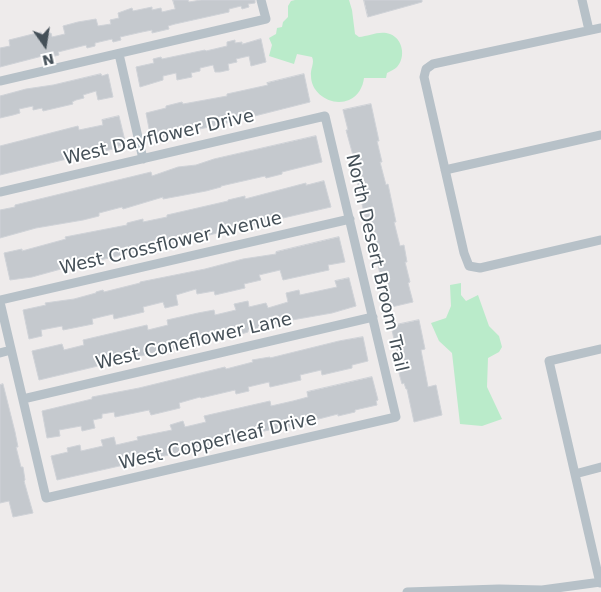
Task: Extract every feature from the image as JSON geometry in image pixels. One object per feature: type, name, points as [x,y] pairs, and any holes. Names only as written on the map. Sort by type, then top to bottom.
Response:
[{"type":"street","points":[[0,82],[266,19],[261,0]]},
{"type":"street","points":[[582,0],[589,30]]},
{"type":"street","points":[[601,28],[433,64],[426,69],[424,77],[465,258],[469,266],[473,268],[487,266],[601,240]]},
{"type":"street","points":[[119,54],[143,159]]},
{"type":"street","name":"West Dayflower Drive","points":[[0,192],[325,116]]},
{"type":"street","name":"North Desert Broom Trail","points":[[325,116],[396,417]]},
{"type":"street","points":[[445,170],[601,135]]},
{"type":"street","name":"West Crossflower Avenue","points":[[0,301],[350,220]]},
{"type":"street","points":[[0,301],[23,399]]},
{"type":"street","name":"West Coneflower Lane","points":[[23,399],[373,317]]},
{"type":"street","points":[[407,592],[499,589],[542,590],[600,582],[549,361],[601,349]]},
{"type":"street","points":[[0,353],[11,350]]},
{"type":"street","name":"West Copperleaf Drive","points":[[23,399],[46,498],[396,417]]},
{"type":"street","points":[[575,474],[601,468]]},
{"type":"green space","points":[[349,0],[355,34],[359,37],[382,33],[394,36],[402,49],[400,63],[396,68],[387,73],[386,78],[364,78],[359,91],[349,100],[336,102],[324,97],[312,82],[312,57],[297,54],[294,64],[269,56],[272,45],[269,38],[276,34],[277,28],[282,27],[283,22],[288,17],[288,6],[291,1]]},
{"type":"green space","points":[[461,283],[461,295],[466,301],[478,295],[489,326],[499,336],[502,347],[499,352],[488,358],[487,387],[502,419],[482,426],[460,424],[452,353],[439,341],[431,323],[446,318],[451,306],[450,285]]},
{"type":"building","points":[[173,0],[188,0],[189,2],[201,0],[255,0],[255,3],[248,4],[249,7],[242,9],[241,6],[229,9],[229,12],[168,26],[169,29],[152,33],[152,30],[142,32],[120,37],[121,40],[113,42],[112,39],[95,43],[95,46],[87,48],[86,45],[58,52],[59,55],[51,57],[50,54],[0,67],[0,48],[10,46],[9,40],[41,32],[42,36],[51,33],[52,37],[65,34],[63,26],[96,19],[98,26],[111,24],[110,20],[119,18],[118,13],[132,8],[133,11],[152,7],[152,10],[161,8],[162,12],[175,9]]},
{"type":"building","points":[[364,0],[422,0],[422,2],[368,17]]},
{"type":"building","points":[[261,39],[266,62],[251,66],[249,56],[236,59],[237,62],[228,64],[229,70],[215,72],[213,65],[200,68],[200,71],[191,73],[192,77],[177,80],[176,73],[163,76],[163,80],[140,87],[136,67],[154,63],[153,59],[206,51],[227,46],[227,42],[235,40],[235,43],[242,42],[242,44]]},
{"type":"building","points":[[101,74],[102,76],[108,74],[113,97],[98,100],[96,91],[83,95],[84,98],[72,102],[73,104],[43,111],[42,108],[33,110],[33,106],[19,109],[20,113],[0,118],[0,96]]},
{"type":"building","points":[[304,74],[310,102],[219,125],[151,139],[146,113],[182,102],[183,104],[227,96],[227,94],[268,85],[267,83]]},
{"type":"building","points":[[371,104],[379,141],[377,141],[382,162],[380,162],[386,185],[388,184],[400,246],[404,245],[407,262],[405,262],[410,282],[408,283],[413,302],[387,308],[355,173],[354,159],[343,110]]},
{"type":"building","points":[[119,116],[126,145],[95,153],[95,155],[88,157],[88,154],[0,175],[0,146],[78,126],[79,130],[103,125],[102,120]]},
{"type":"building","points":[[316,136],[322,162],[266,178],[265,176],[206,191],[163,199],[163,197],[123,209],[122,207],[99,213],[99,216],[36,228],[0,238],[0,210],[15,207],[15,205],[151,172],[152,176],[178,167],[196,165],[214,159]]},
{"type":"building","points":[[324,181],[331,207],[32,277],[10,280],[4,253],[22,249],[22,251],[66,239],[65,237],[127,225],[127,223],[143,219],[143,222],[167,217],[167,215],[245,196],[245,199],[306,183],[306,185]]},
{"type":"building","points":[[339,237],[345,262],[328,265],[329,270],[283,280],[280,270],[259,275],[261,280],[244,284],[245,288],[215,295],[214,291],[197,294],[196,289],[176,295],[178,305],[165,308],[163,302],[143,307],[144,312],[114,319],[113,314],[92,319],[93,324],[63,330],[62,326],[41,330],[42,336],[29,339],[23,310],[46,305],[45,303],[74,299],[103,290],[104,292],[243,259],[276,254],[276,252]]},
{"type":"building","points":[[349,278],[356,306],[332,313],[271,325],[272,327],[265,329],[265,327],[248,330],[248,332],[231,337],[230,334],[157,354],[157,352],[39,380],[32,351],[62,344],[64,350],[84,345],[83,340],[147,325],[148,330],[168,325],[167,320],[214,310],[215,315],[236,310],[234,304],[248,301],[249,307],[266,303],[268,308],[288,302],[286,293],[299,290],[300,295],[337,287],[335,281]]},
{"type":"building","points":[[419,320],[425,349],[421,350],[428,387],[436,385],[442,415],[414,422],[407,389],[404,383],[402,384],[397,366],[400,365],[391,326]]},
{"type":"building","points":[[363,337],[368,361],[352,365],[352,368],[322,375],[321,370],[300,375],[301,380],[270,387],[269,382],[248,387],[249,391],[236,394],[235,390],[200,397],[179,403],[180,408],[151,415],[149,410],[115,417],[114,412],[102,414],[102,418],[93,420],[95,428],[82,431],[81,426],[59,430],[60,436],[47,438],[42,411],[92,399],[92,397],[139,388],[225,367],[226,369],[253,362],[252,360],[270,358]]},
{"type":"building","points":[[372,377],[378,400],[376,401],[377,405],[355,410],[355,412],[311,421],[311,423],[304,425],[303,423],[280,430],[269,430],[224,440],[201,449],[200,447],[194,447],[173,454],[57,480],[51,456],[68,452],[67,448],[80,445],[81,451],[103,446],[101,440],[114,437],[116,445],[138,440],[137,437],[172,430],[170,425],[183,421],[185,427],[206,422],[204,416],[270,401],[271,406],[293,401],[308,397],[307,392]]},
{"type":"building","points":[[3,384],[15,432],[18,447],[16,447],[21,467],[23,467],[24,481],[33,513],[13,517],[9,501],[0,503],[0,385]]}]
